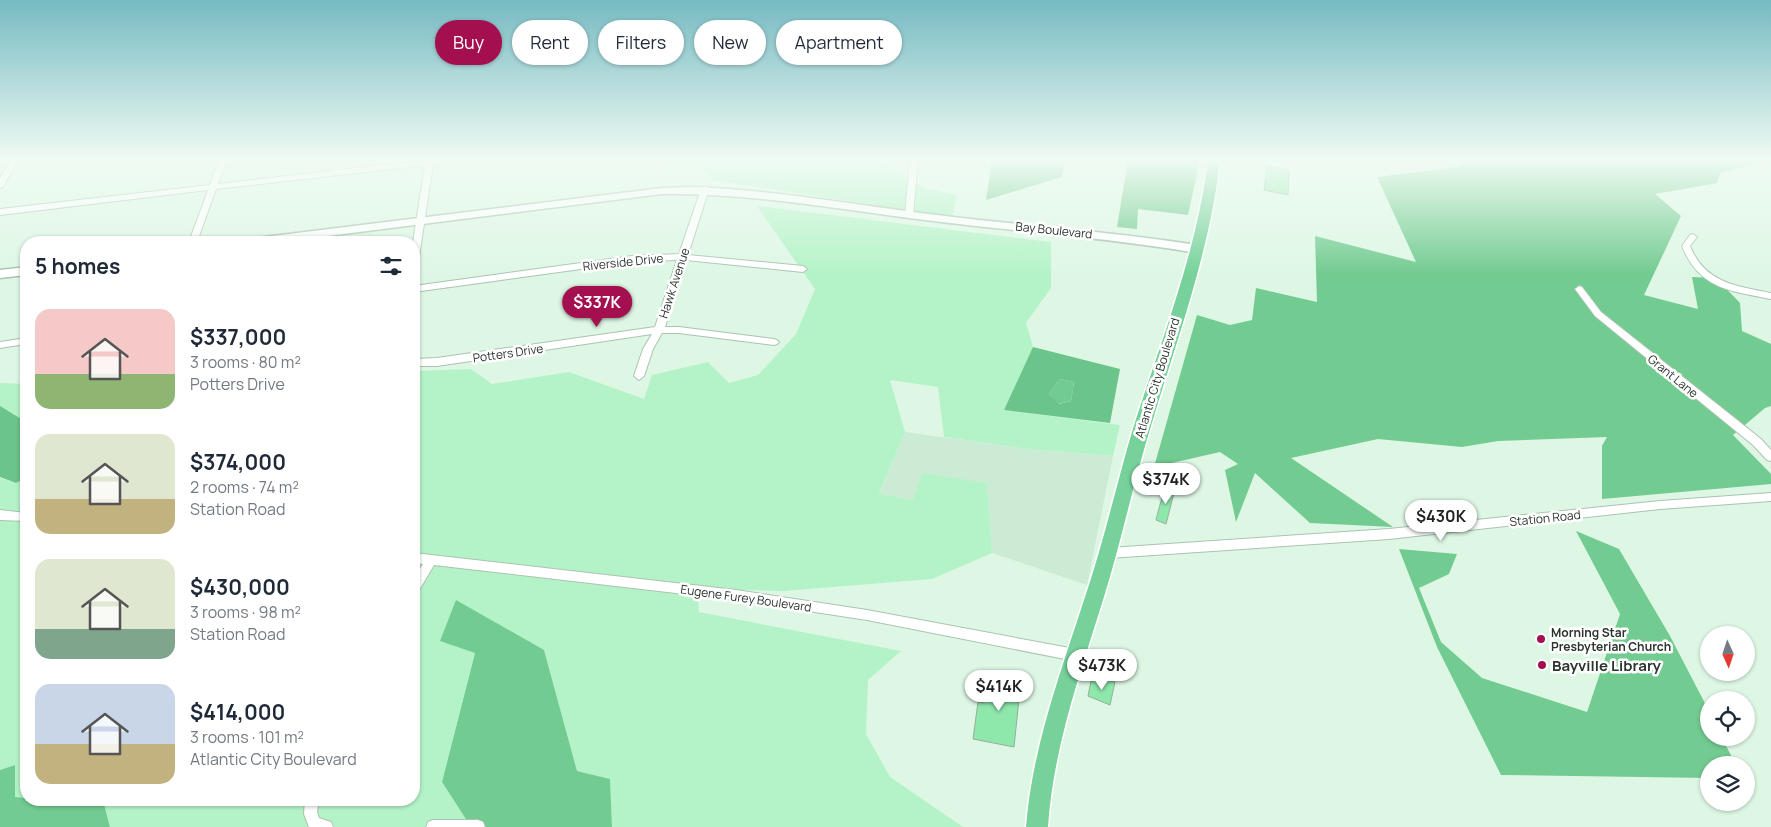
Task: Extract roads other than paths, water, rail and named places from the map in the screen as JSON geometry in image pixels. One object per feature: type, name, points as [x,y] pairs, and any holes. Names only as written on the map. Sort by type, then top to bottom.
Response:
[{"type":"highway","name":"Atlantic City Boulevard","points":[[1037,827],[1039,798],[1047,756],[1075,655],[1109,553],[1126,479],[1197,249],[1210,199]]},
{"type":"street","points":[[0,212],[110,199]]},
{"type":"street","points":[[195,236],[209,199]]},
{"type":"street","points":[[419,236],[424,199]]},
{"type":"street","name":"Bay Boulevard","points":[[303,236],[601,199]]},
{"type":"street","name":"Hawk Avenue","points":[[639,376],[648,349],[659,330],[701,199]]},
{"type":"street","name":"Bay Boulevard","points":[[780,199],[909,215],[1094,234],[1197,249]]},
{"type":"street","points":[[909,215],[910,199]]},
{"type":"street","points":[[1693,237],[1686,246],[1690,260],[1713,281],[1729,287],[1771,296]]},
{"type":"street","name":"Riverside Drive","points":[[420,288],[632,259],[683,257],[803,269]]},
{"type":"street","points":[[0,274],[20,272]]},
{"type":"street","name":"Grant Lane","points":[[1579,289],[1598,314],[1757,442],[1771,457]]},
{"type":"street","name":"Potters Drive","points":[[420,362],[659,330],[679,330],[774,342]]},
{"type":"street","points":[[0,345],[20,342]]},
{"type":"street","name":"Station Road","points":[[1109,553],[1389,534],[1660,505],[1771,497]]},
{"type":"street","points":[[0,515],[20,517]]},
{"type":"street","name":"Eugene Furey Boulevard","points":[[420,559],[752,598],[867,616],[1075,655]]},
{"type":"street","points":[[420,578],[431,560]]},
{"type":"street","points":[[311,806],[311,817],[314,823],[326,827]]},
{"type":"street","points":[[433,827],[478,827]]},
{"type":"place","name":"Morning Star Presbyterian Church","points":[[1541,639]]},
{"type":"place","name":"Bayville Library","points":[[1542,665]]}]
